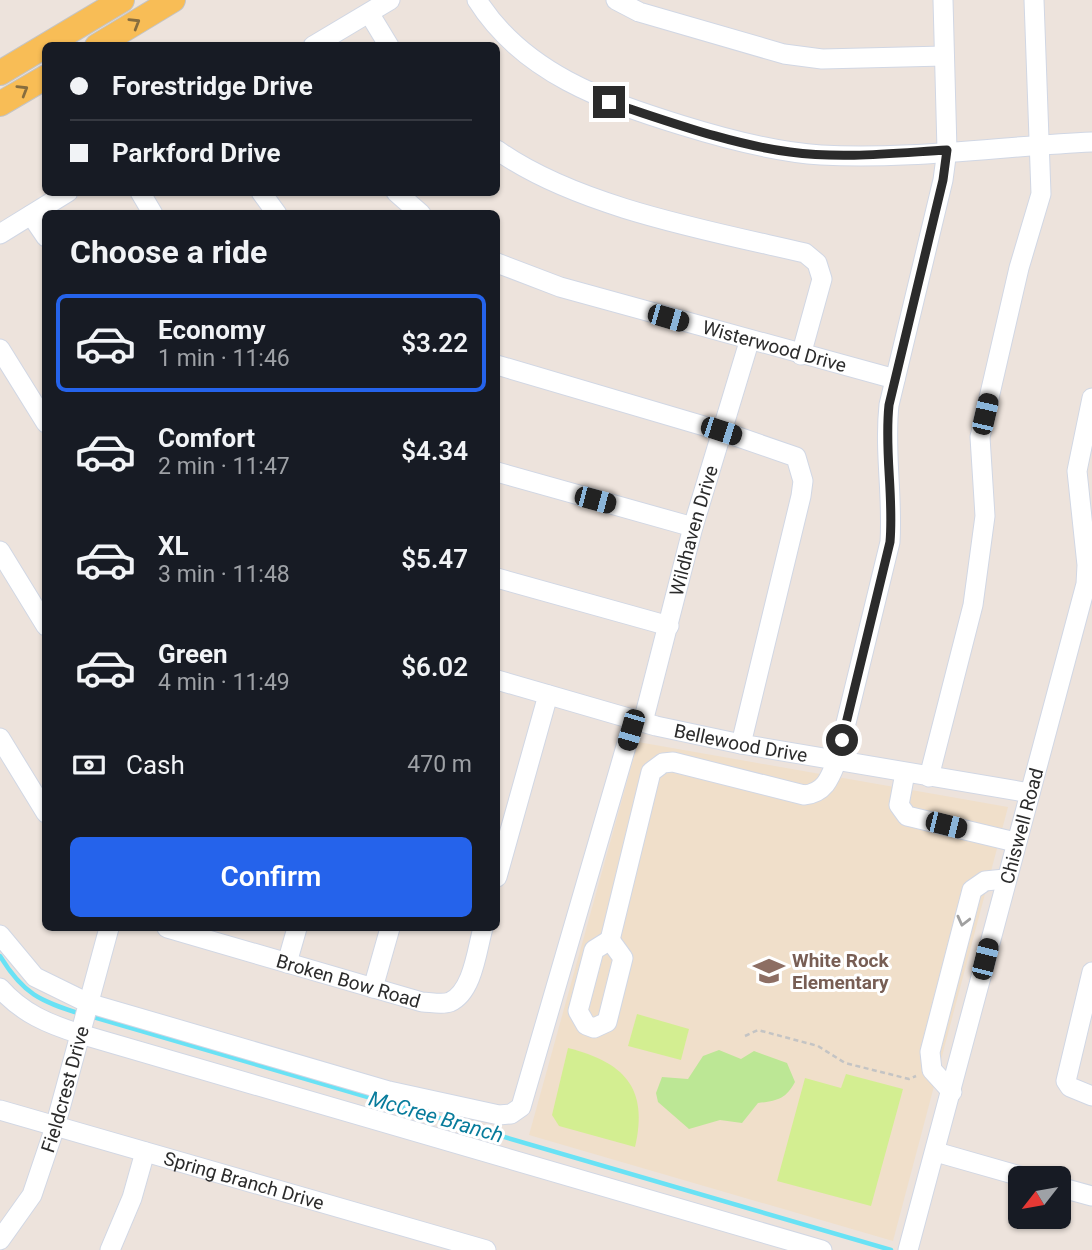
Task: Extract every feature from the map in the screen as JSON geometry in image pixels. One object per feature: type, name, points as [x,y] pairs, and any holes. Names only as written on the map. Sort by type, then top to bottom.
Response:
[{"type":"main road","points":[[52,42],[122,0]]},
{"type":"main road","points":[[104,42],[173,0]]},
{"type":"main road","points":[[0,73],[42,48]]},
{"type":"main road","points":[[0,104],[42,78]]},
{"type":"street","points":[[320,42],[390,0]]},
{"type":"street","points":[[477,0],[501,29],[542,65],[575,87],[609,102],[706,133],[789,152],[852,156],[1092,142]]},
{"type":"street","points":[[616,0],[639,12],[784,54],[822,59],[944,55]]},
{"type":"street","points":[[610,940],[652,772],[656,767],[673,762],[804,795],[812,794],[828,783],[837,760],[890,542],[892,509],[886,428],[895,379],[943,180],[947,150],[943,0]]},
{"type":"street","points":[[929,777],[973,605],[985,516],[979,437],[1019,268],[1041,194],[1034,0]]},
{"type":"street","points":[[369,13],[387,42]]},
{"type":"street","points":[[500,152],[538,175],[662,220],[805,253],[817,263],[822,279],[801,355]]},
{"type":"street","points":[[0,234],[62,196]]},
{"type":"street","points":[[401,196],[416,210]]},
{"type":"street","points":[[32,215],[42,231]]},
{"type":"street","name":"Wisterwood Drive","points":[[500,264],[560,287],[748,342],[895,379]]},
{"type":"street","name":"Wildhaven Drive","points":[[0,934],[35,977],[88,1003],[389,1091],[499,1115],[511,1114],[521,1107],[669,626],[693,527],[748,342]]},
{"type":"street","points":[[0,349],[42,416]]},
{"type":"street","points":[[500,366],[721,431],[796,457],[803,481],[741,744]]},
{"type":"street","name":"Chiswell Road","points":[[908,1250],[1086,584],[1087,555],[1077,471],[1092,398]]},
{"type":"street","points":[[500,473],[693,527]]},
{"type":"street","points":[[0,551],[42,619]]},
{"type":"street","points":[[500,579],[669,626]]},
{"type":"street","name":"Bellewood Drive","points":[[500,681],[639,721],[741,744],[1030,793]]},
{"type":"street","points":[[500,866],[548,695]]},
{"type":"street","points":[[0,738],[42,804]]},
{"type":"street","points":[[905,773],[899,805],[907,816],[1015,842]]},
{"type":"street","points":[[952,1092],[932,1070],[930,1052],[969,898],[978,884],[1005,879]]},
{"type":"street","name":"Fieldcrest Drive","points":[[0,1240],[32,1195],[55,1127],[108,931]]},
{"type":"street","points":[[287,963],[296,931]]},
{"type":"street","points":[[373,988],[389,931]]},
{"type":"street","name":"Broken Bow Road","points":[[202,933],[287,963],[422,1002],[449,1002],[461,993],[468,981],[482,931]]},
{"type":"street","points":[[1092,972],[1066,1081],[1070,1087],[1092,1096]]},
{"type":"street","points":[[0,988],[23,1010],[47,1024],[822,1250]]},
{"type":"street","name":"Spring Branch Drive","points":[[0,1110],[486,1250]]},
{"type":"street","points":[[117,1248],[145,1152]]},
{"type":"street","points":[[936,1152],[1008,1173]]},
{"type":"street","points":[[1071,1190],[1092,1196]]},
{"type":"path","points":[[745,1036],[758,1030],[818,1046],[845,1063],[909,1079],[932,1070]]},
{"type":"shaded area","name":"White Rock Elementary","points":[[638,742],[1008,807],[893,1241],[529,1135]]},
{"type":"green space","points":[[637,1014],[689,1029],[681,1060],[628,1046]]},
{"type":"green space","points":[[568,1048],[604,1061],[627,1080],[638,1108],[635,1147],[559,1126],[552,1115]]},
{"type":"green space","points":[[719,1050],[741,1059],[754,1051],[787,1063],[795,1082],[780,1098],[758,1103],[742,1123],[720,1120],[689,1129],[658,1102],[656,1093],[662,1077],[688,1079],[703,1056]]},
{"type":"green space","points":[[846,1074],[903,1089],[871,1206],[777,1181],[805,1078],[841,1088]]},
{"type":"waterway","name":"McCree Branch","points":[[0,956],[25,988],[43,1000],[81,1014]]},
{"type":"waterway","name":"McCree Branch","points":[[90,1016],[891,1250]]},
{"type":"place","name":"White Rock Elementary","points":[[769,971]]},
{"type":"route","points":[[609,102],[706,133],[789,152],[852,156],[947,150],[943,180],[889,405],[886,428],[891,476],[890,542],[842,740]]}]
